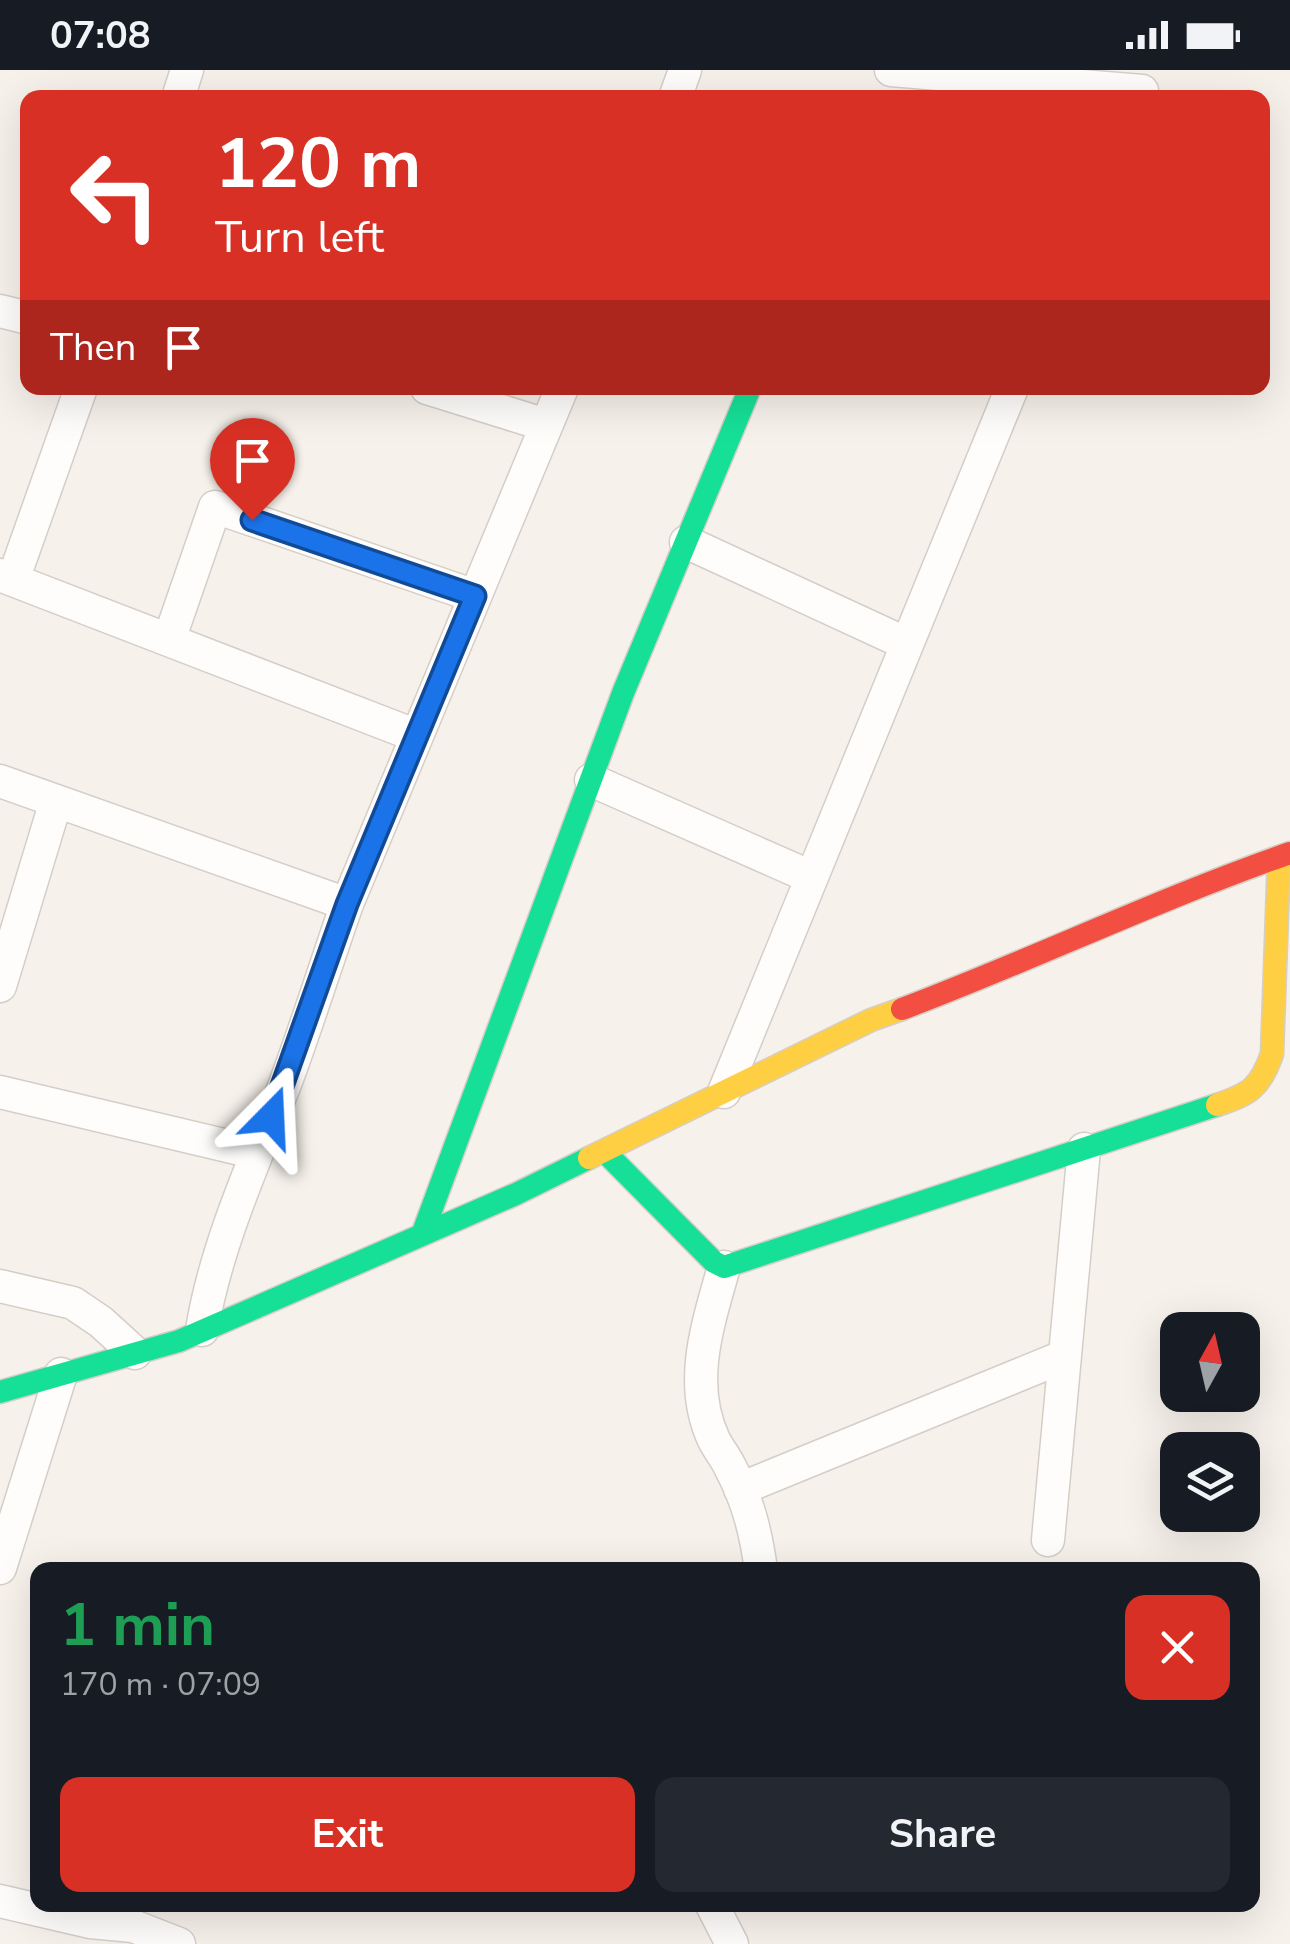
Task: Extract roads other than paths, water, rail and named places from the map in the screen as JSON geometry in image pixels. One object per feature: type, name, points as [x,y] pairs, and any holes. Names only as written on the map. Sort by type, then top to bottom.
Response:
[{"type":"street","points":[[890,70],[1144,86]]},
{"type":"street","points":[[77,395],[7,578],[417,736]]},
{"type":"street","points":[[450,395],[546,425]]},
{"type":"street","points":[[202,1330],[207,1300],[257,1153],[347,904],[559,395]]},
{"type":"street","points":[[422,1235],[622,693],[747,395]]},
{"type":"street","points":[[724,1092],[1009,395]]},
{"type":"street","points":[[169,640],[216,507],[475,596]]},
{"type":"street","points":[[686,542],[907,644]]},
{"type":"street","points":[[591,780],[812,876]]},
{"type":"street","points":[[0,781],[347,904]]},
{"type":"street","points":[[0,986],[56,801]]},
{"type":"street","points":[[0,1392],[202,1330],[605,1152],[871,1020],[997,974],[1215,879],[1284,855],[1272,1054],[1263,1080],[1244,1096],[724,1268],[605,1152]]},
{"type":"street","points":[[0,1092],[257,1153]]},
{"type":"street","points":[[1048,1540],[1084,1149]]},
{"type":"street","points":[[724,1268],[701,1355],[702,1392],[713,1439],[754,1524],[760,1562]]},
{"type":"street","points":[[0,1286],[73,1303],[101,1322],[134,1353]]},
{"type":"street","points":[[740,1489],[1065,1356]]},
{"type":"street","points":[[0,1568],[62,1374]]},
{"type":"street","points":[[0,1901],[30,1908]]},
{"type":"street","points":[[47,1912],[90,1922],[134,1926],[179,1944]]},
{"type":"street","points":[[716,1912],[732,1944]]}]
